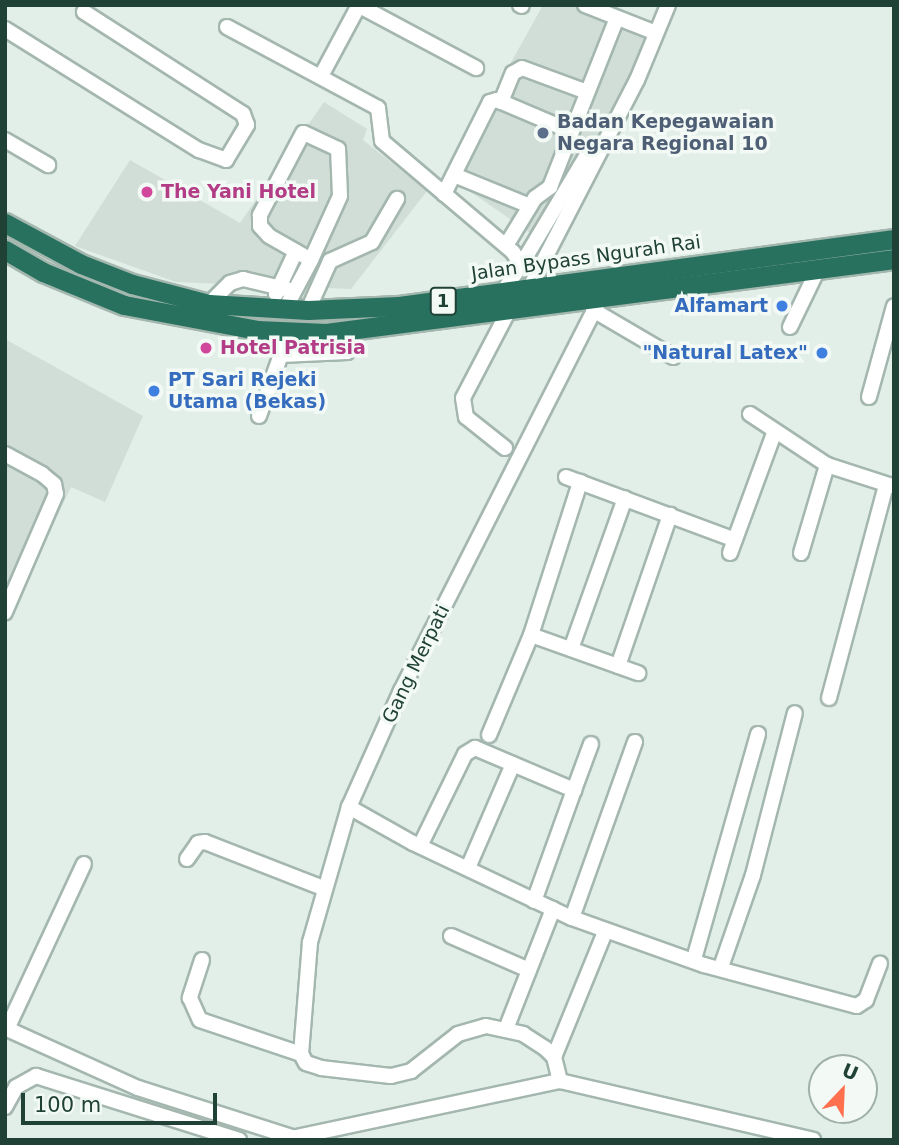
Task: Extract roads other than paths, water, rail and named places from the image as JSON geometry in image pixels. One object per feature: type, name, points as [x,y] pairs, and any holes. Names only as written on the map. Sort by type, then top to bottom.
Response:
[{"type":"highway","name":"Jalan Bypass Ngurah Rai","points":[[5,223],[106,274],[209,304],[307,310],[506,301],[597,303],[894,239]]},
{"type":"highway","name":"Jalan Bypass Ngurah Rai","points":[[5,250],[43,272],[124,304],[208,323],[289,332],[352,330],[506,301],[529,289],[761,266],[818,269],[894,259]]},
{"type":"street","points":[[321,76],[359,5],[476,68]]},
{"type":"street","points":[[585,5],[651,31]]},
{"type":"street","points":[[505,448],[466,417],[463,398],[521,265],[595,139],[651,31],[661,5]]},
{"type":"street","points":[[529,289],[637,80],[668,5]]},
{"type":"street","points":[[5,29],[199,150],[226,160],[247,125],[243,114],[84,12]]},
{"type":"street","points":[[507,244],[530,206],[550,187],[617,18]]},
{"type":"street","points":[[227,27],[378,108],[382,141],[507,244],[521,265]]},
{"type":"street","points":[[501,102],[513,74],[522,68],[587,92]]},
{"type":"street","points":[[444,194],[485,106],[501,102],[570,131]]},
{"type":"street","points":[[277,309],[295,291],[312,260],[339,204],[341,155],[327,140],[311,133],[297,138],[260,215],[260,226],[269,236],[312,260]]},
{"type":"street","points":[[5,139],[48,164]]},
{"type":"street","points":[[454,175],[530,206]]},
{"type":"street","points":[[307,310],[330,261],[372,242],[397,199]]},
{"type":"street","points":[[277,309],[280,287],[296,251]]},
{"type":"street","points":[[790,327],[818,269]]},
{"type":"street","points":[[209,304],[230,283],[243,278],[295,291]]},
{"type":"street","points":[[597,303],[673,357]]},
{"type":"street","name":"Gang Merpati","points":[[301,1054],[310,942],[323,888],[349,807],[401,691],[516,471],[597,303]]},
{"type":"street","points":[[869,397],[894,306]]},
{"type":"street","points":[[281,355],[347,352],[352,330]]},
{"type":"street","points":[[259,416],[289,332]]},
{"type":"street","points":[[750,414],[827,465],[890,486],[829,698]]},
{"type":"street","points":[[489,734],[531,635],[573,480],[670,515],[732,546],[775,431]]},
{"type":"street","points":[[5,454],[42,474],[54,484],[56,494],[5,612]]},
{"type":"street","points":[[801,553],[827,465]]},
{"type":"street","points":[[571,649],[625,498]]},
{"type":"street","points":[[618,666],[670,515]]},
{"type":"street","points":[[531,635],[638,673]]},
{"type":"street","points":[[721,967],[754,872],[795,713]]},
{"type":"street","points":[[694,959],[758,734]]},
{"type":"street","points":[[572,918],[635,743]]},
{"type":"street","points":[[534,901],[591,744]]},
{"type":"street","points":[[420,846],[466,754],[475,748],[574,790]]},
{"type":"street","points":[[468,868],[513,764]]},
{"type":"street","points":[[349,807],[420,846],[572,918],[605,932],[721,967],[857,1006],[866,1000],[880,964]]},
{"type":"street","points":[[187,859],[198,843],[205,842],[323,888]]},
{"type":"street","points":[[84,864],[6,1028],[138,1088],[287,1139],[560,1081],[813,1140]]},
{"type":"street","points":[[506,1028],[552,909]]},
{"type":"street","points":[[554,1057],[605,932]]},
{"type":"street","points":[[451,936],[528,970]]},
{"type":"street","points":[[202,960],[190,998],[200,1020],[301,1054],[306,1063],[339,1073],[391,1076],[411,1071],[467,1029],[506,1028],[536,1041],[554,1057],[560,1081]]},
{"type":"street","points":[[5,1107],[16,1087],[36,1076],[239,1140]]},
{"type":"place","name":"Badan Kepegawaian Negara Regional 10","points":[[543,133]]},
{"type":"place","name":"The Yani Hotel","points":[[147,192]]},
{"type":"place","name":"Alfamart","points":[[782,306]]},
{"type":"place","name":"Hotel Patrisia","points":[[206,348]]},
{"type":"place","name":"\"Natural Latex\"","points":[[822,353]]},
{"type":"place","name":"PT Sari Rejeki Utama (Bekas)","points":[[154,391]]}]
